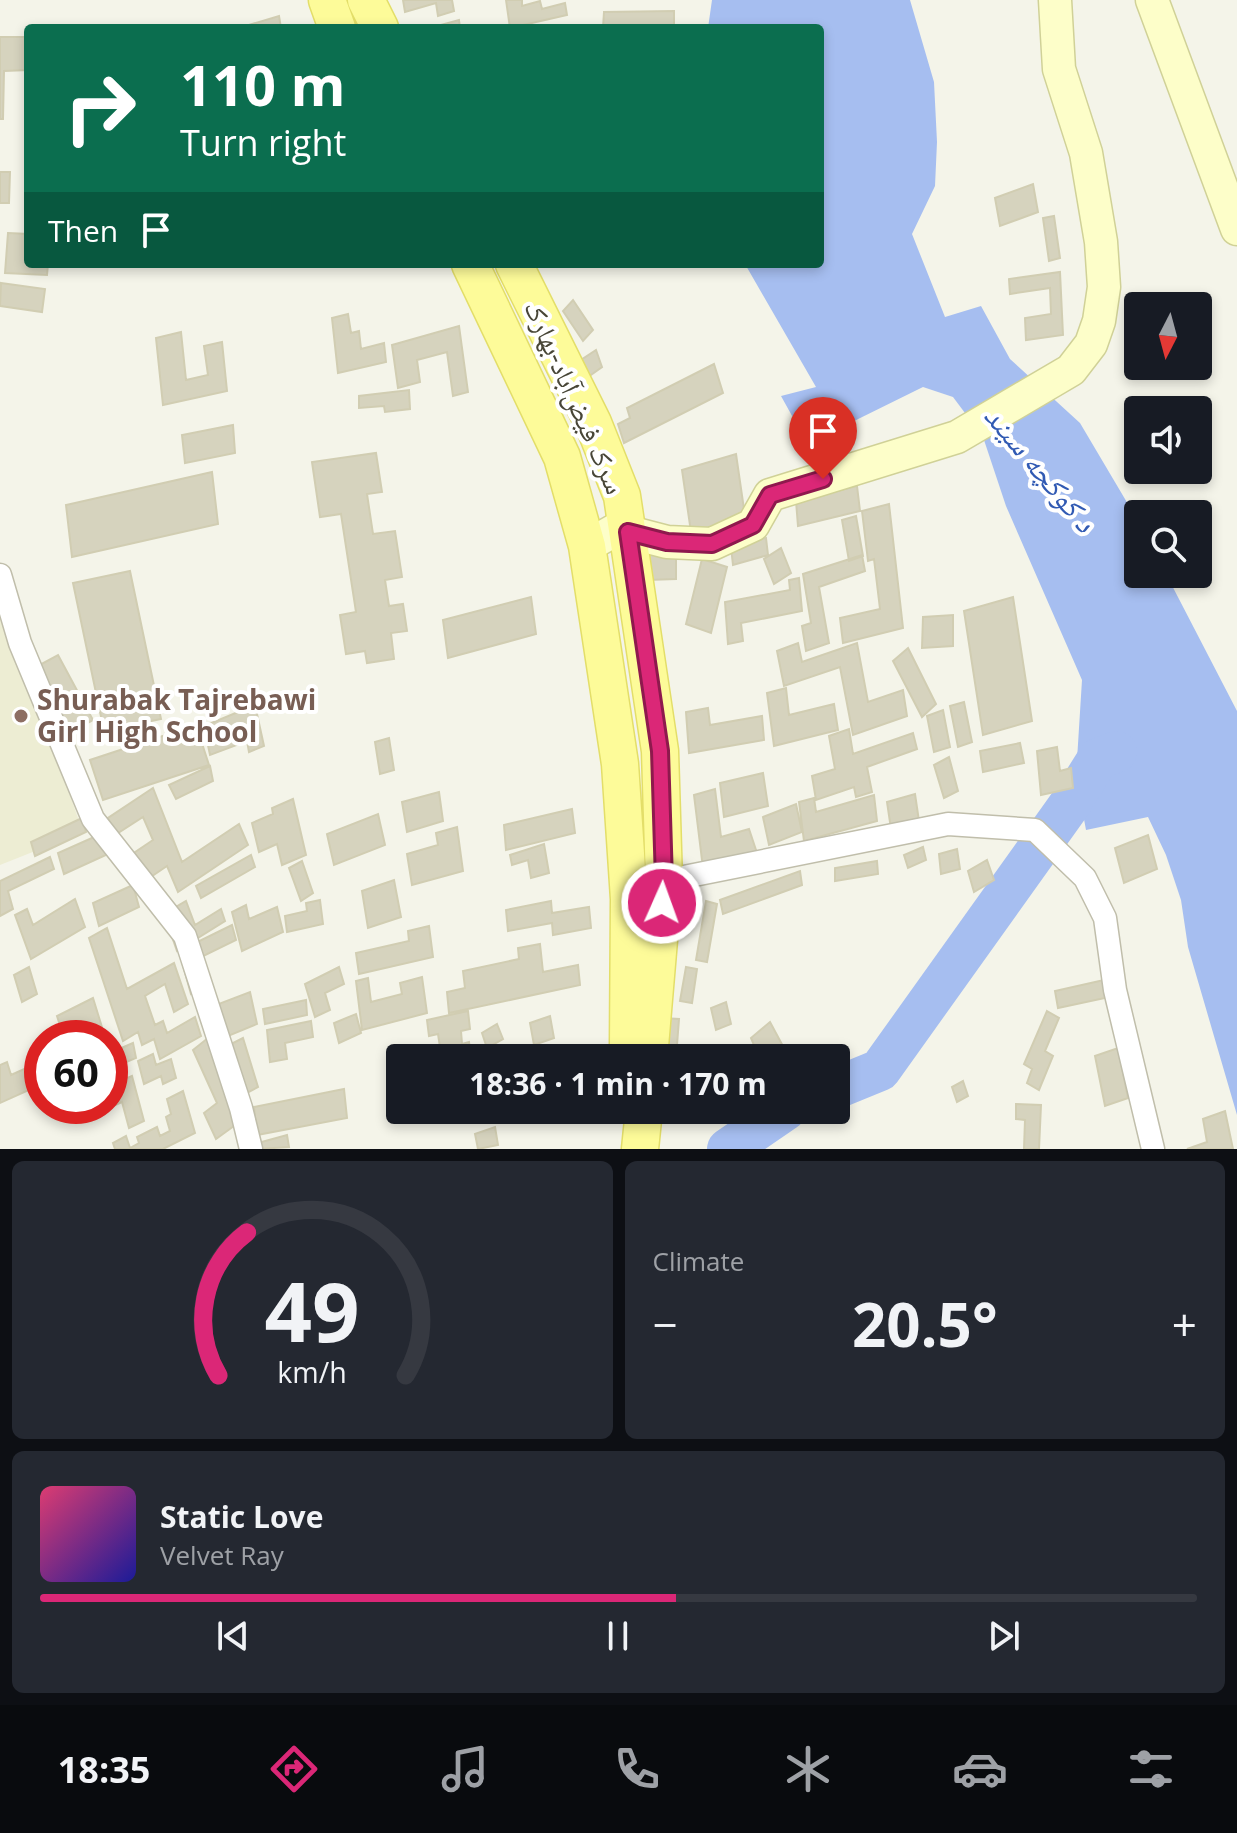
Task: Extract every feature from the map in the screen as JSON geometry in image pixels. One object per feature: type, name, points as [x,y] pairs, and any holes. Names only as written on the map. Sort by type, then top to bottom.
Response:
[{"type":"main road","points":[[327,0],[336,24]]},
{"type":"main road","points":[[366,0],[378,24]]},
{"type":"main road","name":"سرک فیض‌آباد-بهارک","points":[[472,268],[562,457],[611,536],[660,751],[664,881],[650,1044]]},
{"type":"main road","name":"سرک فیض‌آباد-بهارک","points":[[516,268],[593,423],[622,496],[611,536],[629,911],[627,1044]]},
{"type":"main road","points":[[629,1124],[640,1149]]},
{"type":"street","points":[[611,536],[712,544],[753,525],[770,495],[957,437],[1071,370],[1091,344],[1099,321],[1104,287],[1101,242],[1086,153],[1059,69],[1055,0]]},
{"type":"street","points":[[1152,0],[1237,229]]},
{"type":"street","points":[[0,575],[20,643],[93,819],[185,936],[241,1108],[251,1149]]},
{"type":"street","points":[[664,881],[948,824],[1035,830],[1085,878],[1105,918],[1115,990],[1153,1149]]},
{"type":"shaded area","name":"Shurabak Tajrebawi Girl High School","points":[[0,599],[83,832],[0,865]]},
{"type":"water","name":"د کوکچه سیند","points":[[712,0],[910,0],[934,82],[937,142],[935,186],[912,234],[945,317],[981,306],[1010,359],[1080,423],[1126,500],[1124,588],[1173,588],[1237,711],[1237,1115],[1188,947],[1181,900],[1166,855],[1148,817],[1086,830],[1076,776],[1082,680],[1006,506],[983,437],[953,397],[923,387],[846,425],[796,423],[781,396],[816,387],[747,268],[824,268],[824,24],[709,24]]},
{"type":"building","points":[[403,0],[452,0],[454,11],[438,16],[436,3],[405,12]]},
{"type":"building","points":[[506,0],[522,0],[522,6],[540,1],[542,9],[565,3],[567,15],[528,24],[509,24]]},
{"type":"building","points":[[674,11],[674,24],[603,24],[604,12]]},
{"type":"building","points":[[279,16],[280,24],[252,24]]},
{"type":"building","points":[[0,37],[24,37],[24,70],[4,71],[3,119],[0,119]]},
{"type":"building","points":[[0,172],[10,172],[9,203],[0,203]]},
{"type":"building","points":[[1033,184],[1038,212],[1000,226],[995,198]]},
{"type":"building","points":[[1054,216],[1060,258],[1049,261],[1043,218]]},
{"type":"building","points":[[8,233],[24,234],[24,268],[48,268],[47,275],[5,273]]},
{"type":"building","points":[[1060,272],[1063,335],[1026,340],[1025,318],[1051,314],[1050,288],[1010,294],[1009,279]]},
{"type":"building","points":[[1,283],[45,289],[42,312],[0,306]]},
{"type":"building","points":[[573,300],[593,330],[583,341],[563,311]]},
{"type":"building","points":[[348,314],[351,333],[359,331],[361,349],[384,343],[386,362],[338,373],[332,318]]},
{"type":"building","points":[[459,326],[468,392],[453,396],[447,352],[417,360],[420,382],[398,388],[392,345]]},
{"type":"building","points":[[181,332],[186,380],[208,375],[204,346],[222,342],[227,391],[163,405],[156,338]]},
{"type":"building","points":[[596,350],[602,367],[588,377],[581,360]]},
{"type":"building","points":[[714,364],[723,393],[624,443],[618,424],[630,418],[627,408]]},
{"type":"building","points":[[409,390],[410,409],[385,412],[384,406],[359,408],[359,396]]},
{"type":"building","points":[[233,425],[235,453],[185,463],[182,435]]},
{"type":"building","points":[[376,453],[382,492],[367,494],[373,534],[395,531],[402,577],[385,580],[389,606],[403,604],[407,631],[391,633],[394,659],[367,663],[365,651],[346,654],[340,615],[356,612],[341,514],[320,517],[312,462]]},
{"type":"building","points":[[736,454],[746,523],[692,539],[682,470]]},
{"type":"building","points":[[212,472],[218,524],[72,557],[66,505]]},
{"type":"building","points":[[857,486],[860,511],[798,526],[796,501]]},
{"type":"building","points":[[889,504],[903,628],[843,643],[840,618],[880,609],[874,559],[868,561],[862,511]]},
{"type":"building","points":[[856,516],[863,556],[849,561],[842,520]]},
{"type":"building","points":[[766,538],[768,555],[733,565],[731,547]]},
{"type":"building","points":[[781,548],[791,573],[774,584],[764,559]]},
{"type":"building","points":[[676,550],[676,579],[648,580],[648,551]]},
{"type":"building","points":[[862,555],[865,571],[819,587],[829,643],[806,651],[802,626],[811,623],[803,574]]},
{"type":"building","points":[[702,559],[727,567],[711,633],[686,624]]},
{"type":"building","points":[[130,571],[161,719],[104,731],[73,583]]},
{"type":"building","points":[[799,578],[802,611],[741,623],[743,641],[728,644],[725,602],[790,590],[789,580]]},
{"type":"building","points":[[531,597],[536,634],[448,658],[443,620]]},
{"type":"building","points":[[1013,597],[1032,721],[983,735],[964,611]]},
{"type":"building","points":[[953,615],[953,646],[922,648],[923,617]]},
{"type":"building","points":[[798,643],[802,662],[857,643],[868,702],[903,690],[907,716],[853,735],[840,667],[784,686],[777,651]]},
{"type":"building","points":[[908,648],[936,704],[922,717],[893,661]]},
{"type":"building","points":[[58,655],[93,720],[71,732],[36,667]]},
{"type":"building","points":[[786,688],[789,715],[834,704],[838,730],[774,746],[767,693]]},
{"type":"building","points":[[964,702],[972,742],[958,747],[950,706]]},
{"type":"building","points":[[255,705],[264,746],[249,752],[247,741],[210,755],[204,726]]},
{"type":"building","points":[[708,708],[710,725],[762,716],[764,740],[689,753],[686,712]]},
{"type":"building","points":[[943,710],[950,747],[934,752],[927,716]]},
{"type":"building","points":[[196,725],[209,765],[103,800],[90,760]]},
{"type":"building","points":[[849,729],[853,754],[913,733],[917,749],[867,767],[872,792],[856,797],[854,787],[816,800],[812,776],[835,769],[829,736]]},
{"type":"building","points":[[389,738],[394,770],[380,774],[375,742]]},
{"type":"building","points":[[1020,743],[1024,763],[983,772],[980,751]]},
{"type":"building","points":[[1057,747],[1060,771],[1071,768],[1073,788],[1041,795],[1037,751]]},
{"type":"building","points":[[949,757],[958,791],[944,798],[934,765]]},
{"type":"building","points":[[210,766],[213,781],[176,799],[169,785]]},
{"type":"building","points":[[763,773],[768,806],[724,817],[720,783]]},
{"type":"building","points":[[153,788],[182,862],[239,824],[248,845],[178,892],[167,866],[139,885],[128,857],[153,840],[143,817],[115,835],[108,818]]},
{"type":"building","points":[[715,789],[721,837],[749,829],[757,853],[703,868],[694,795]]},
{"type":"building","points":[[439,792],[443,821],[407,832],[402,802]]},
{"type":"building","points":[[915,794],[919,821],[891,829],[887,802]]},
{"type":"building","points":[[874,795],[877,821],[804,841],[799,802],[814,798],[816,812]]},
{"type":"building","points":[[293,799],[306,855],[282,865],[277,844],[259,852],[252,823],[273,814],[272,808]]},
{"type":"building","points":[[796,804],[802,832],[769,845],[763,817]]},
{"type":"building","points":[[572,809],[575,833],[506,850],[504,825]]},
{"type":"building","points":[[378,814],[385,845],[334,865],[327,834]]},
{"type":"building","points":[[82,818],[86,832],[35,856],[31,842]]},
{"type":"building","points":[[457,827],[463,871],[412,885],[407,854],[438,845],[436,833]]},
{"type":"building","points":[[101,834],[106,855],[64,874],[58,853]]},
{"type":"building","points":[[1148,835],[1157,869],[1124,883],[1115,848]]},
{"type":"building","points":[[544,844],[549,873],[531,878],[528,860],[512,865],[510,855]]},
{"type":"building","points":[[923,847],[926,860],[908,868],[904,855]]},
{"type":"building","points":[[957,849],[960,869],[941,874],[939,854]]},
{"type":"building","points":[[251,855],[255,867],[201,898],[196,886]]},
{"type":"building","points":[[50,857],[54,869],[8,891],[13,909],[0,916],[0,881]]},
{"type":"building","points":[[987,860],[994,880],[974,892],[968,871]]},
{"type":"building","points":[[302,861],[313,893],[301,901],[289,868]]},
{"type":"building","points":[[877,861],[878,874],[835,881],[835,868]]},
{"type":"building","points":[[800,871],[802,885],[723,914],[720,900]]},
{"type":"building","points":[[394,880],[401,917],[368,928],[362,891]]},
{"type":"building","points":[[133,885],[139,907],[99,926],[93,903]]},
{"type":"building","points":[[75,899],[85,927],[31,959],[15,915],[27,909],[33,925]]},
{"type":"building","points":[[320,900],[323,924],[287,932],[285,916],[307,911],[306,903]]},
{"type":"building","points":[[186,901],[195,925],[221,909],[225,921],[177,951],[164,914]]},
{"type":"building","points":[[551,901],[552,913],[589,907],[591,928],[553,935],[552,923],[508,931],[506,910]]},
{"type":"building","points":[[706,901],[717,904],[707,962],[696,960]]},
{"type":"building","points":[[246,905],[249,919],[277,907],[283,932],[242,951],[232,912]]},
{"type":"building","points":[[232,925],[236,940],[199,958],[207,986],[191,994],[179,951]]},
{"type":"building","points":[[429,926],[433,957],[359,974],[356,953],[409,941],[408,931]]},
{"type":"building","points":[[107,928],[127,989],[174,963],[188,1004],[174,1012],[165,984],[145,996],[155,1025],[163,1021],[167,1033],[195,1017],[201,1036],[160,1059],[154,1039],[142,1045],[138,1032],[128,1038],[128,1020],[116,1020],[89,938]]},
{"type":"building","points":[[540,944],[543,972],[578,965],[580,985],[449,1013],[447,992],[465,988],[463,971],[519,959],[518,948]]},
{"type":"building","points":[[29,967],[37,994],[22,1002],[14,975]]},
{"type":"building","points":[[339,967],[344,984],[325,993],[330,1010],[315,1017],[305,984]]},
{"type":"building","points":[[686,967],[697,969],[692,1003],[680,1001]]},
{"type":"building","points":[[422,977],[427,1013],[362,1030],[356,981],[368,978],[371,1002],[402,994],[400,983]]},
{"type":"building","points":[[1104,980],[1105,998],[1058,1008],[1055,991]]},
{"type":"building","points":[[250,992],[257,1024],[216,1041],[208,1008]]},
{"type":"building","points":[[93,998],[100,1020],[58,1020],[57,1016]]},
{"type":"building","points":[[306,1000],[307,1015],[265,1024],[263,1009]]},
{"type":"building","points":[[726,1002],[731,1024],[716,1030],[711,1008]]},
{"type":"building","points":[[468,1011],[470,1029],[461,1031],[462,1044],[440,1044],[438,1034],[429,1036],[427,1020]]},
{"type":"building","points":[[1047,1011],[1059,1018],[1045,1051],[1053,1056],[1039,1090],[1027,1083],[1032,1069],[1024,1064]]},
{"type":"building","points":[[356,1014],[361,1033],[339,1043],[334,1023]]},
{"type":"building","points":[[550,1016],[554,1038],[534,1044],[530,1023]]},
{"type":"building","points":[[662,1018],[679,1019],[677,1044],[659,1044]]},
{"type":"building","points":[[311,1021],[313,1037],[285,1043],[287,1059],[270,1062],[267,1030]]},
{"type":"building","points":[[770,1022],[782,1044],[754,1044],[751,1038]]},
{"type":"building","points":[[497,1024],[503,1039],[486,1044],[482,1033]]},
{"type":"building","points":[[208,1038],[245,1118],[216,1139],[204,1113],[217,1103],[193,1050]]},
{"type":"building","points":[[243,1038],[258,1087],[245,1094],[231,1044]]},
{"type":"building","points":[[133,1043],[136,1058],[128,1061],[128,1045]]},
{"type":"building","points":[[1118,1048],[1128,1098],[1105,1106],[1095,1056]]},
{"type":"building","points":[[153,1054],[156,1065],[171,1059],[176,1078],[163,1084],[161,1076],[144,1084],[138,1061]]},
{"type":"building","points":[[7,1062],[11,1075],[24,1069],[24,1092],[0,1103],[0,1065]]},
{"type":"building","points":[[132,1076],[144,1121],[129,1128],[128,1124],[128,1078]]},
{"type":"building","points":[[963,1081],[968,1096],[957,1102],[952,1087]]},
{"type":"building","points":[[344,1089],[347,1118],[257,1135],[254,1107]]},
{"type":"building","points":[[183,1091],[195,1133],[163,1149],[115,1149],[113,1143],[126,1136],[130,1148],[139,1143],[137,1137],[157,1127],[160,1136],[170,1131],[166,1117],[171,1114],[167,1099]]},
{"type":"building","points":[[1016,1104],[1041,1105],[1039,1149],[1024,1149],[1025,1120],[1016,1119]]},
{"type":"building","points":[[1225,1111],[1233,1149],[1187,1149],[1207,1142],[1203,1119]]},
{"type":"building","points":[[495,1127],[498,1145],[478,1149],[475,1134]]},
{"type":"building","points":[[287,1135],[289,1147],[259,1149],[258,1143]]},
{"type":"waterway","points":[[850,1082],[880,1070],[1070,804],[1098,759],[1116,752]]},
{"type":"waterway","points":[[728,1149],[765,1124]]},
{"type":"place","name":"Shurabak Tajrebawi Girl High School","points":[[21,716]]},
{"type":"route","points":[[662,903],[660,751],[628,532],[667,542],[712,544],[753,525],[770,495],[823,479]]}]
